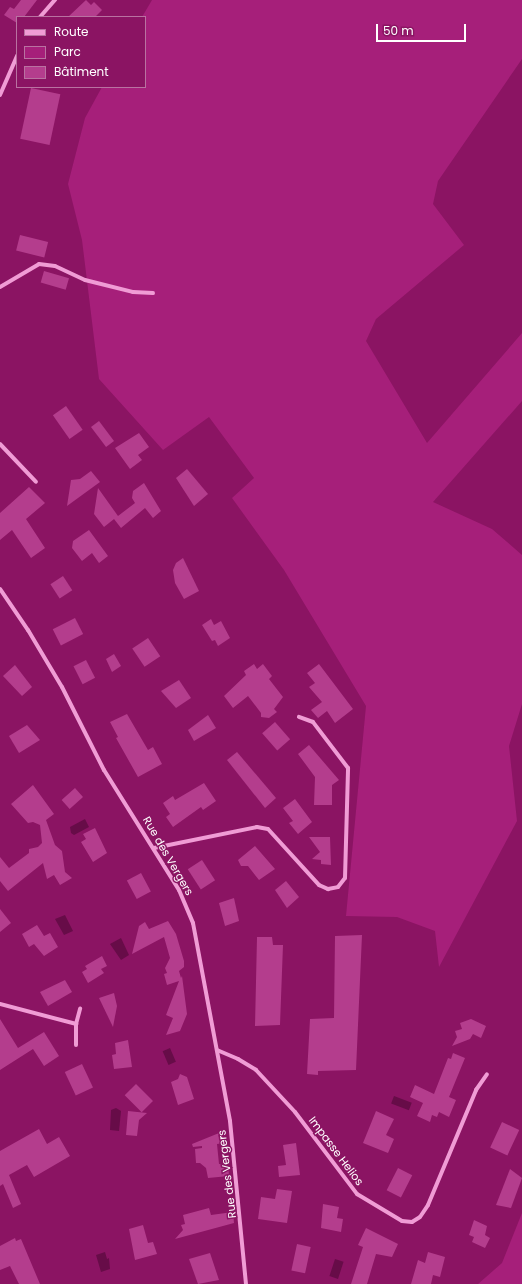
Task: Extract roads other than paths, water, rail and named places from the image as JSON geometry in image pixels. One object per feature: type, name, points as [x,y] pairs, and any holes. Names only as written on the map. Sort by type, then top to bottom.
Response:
[{"type":"street","points":[[41,16],[55,0]]},
{"type":"street","points":[[0,95],[16,58]]},
{"type":"street","points":[[0,287],[39,264],[54,266],[92,281],[133,292],[153,294]]},
{"type":"street","points":[[0,444],[36,482]]},
{"type":"street","name":"Rue des Vergers","points":[[0,589],[32,636],[62,687],[104,770],[179,890],[193,923],[230,1121],[246,1284]]},
{"type":"street","points":[[154,848],[257,827],[268,828],[319,885],[328,889],[338,887],[345,878],[348,768],[312,722],[300,717]]},
{"type":"street","points":[[0,1004],[76,1024]]},
{"type":"street","points":[[76,1046],[76,1024],[80,1009]]},
{"type":"street","name":"Impasse Helios","points":[[217,1050],[256,1070],[295,1112],[357,1194],[402,1221],[412,1222],[420,1217],[428,1205],[476,1090],[487,1074]]}]
